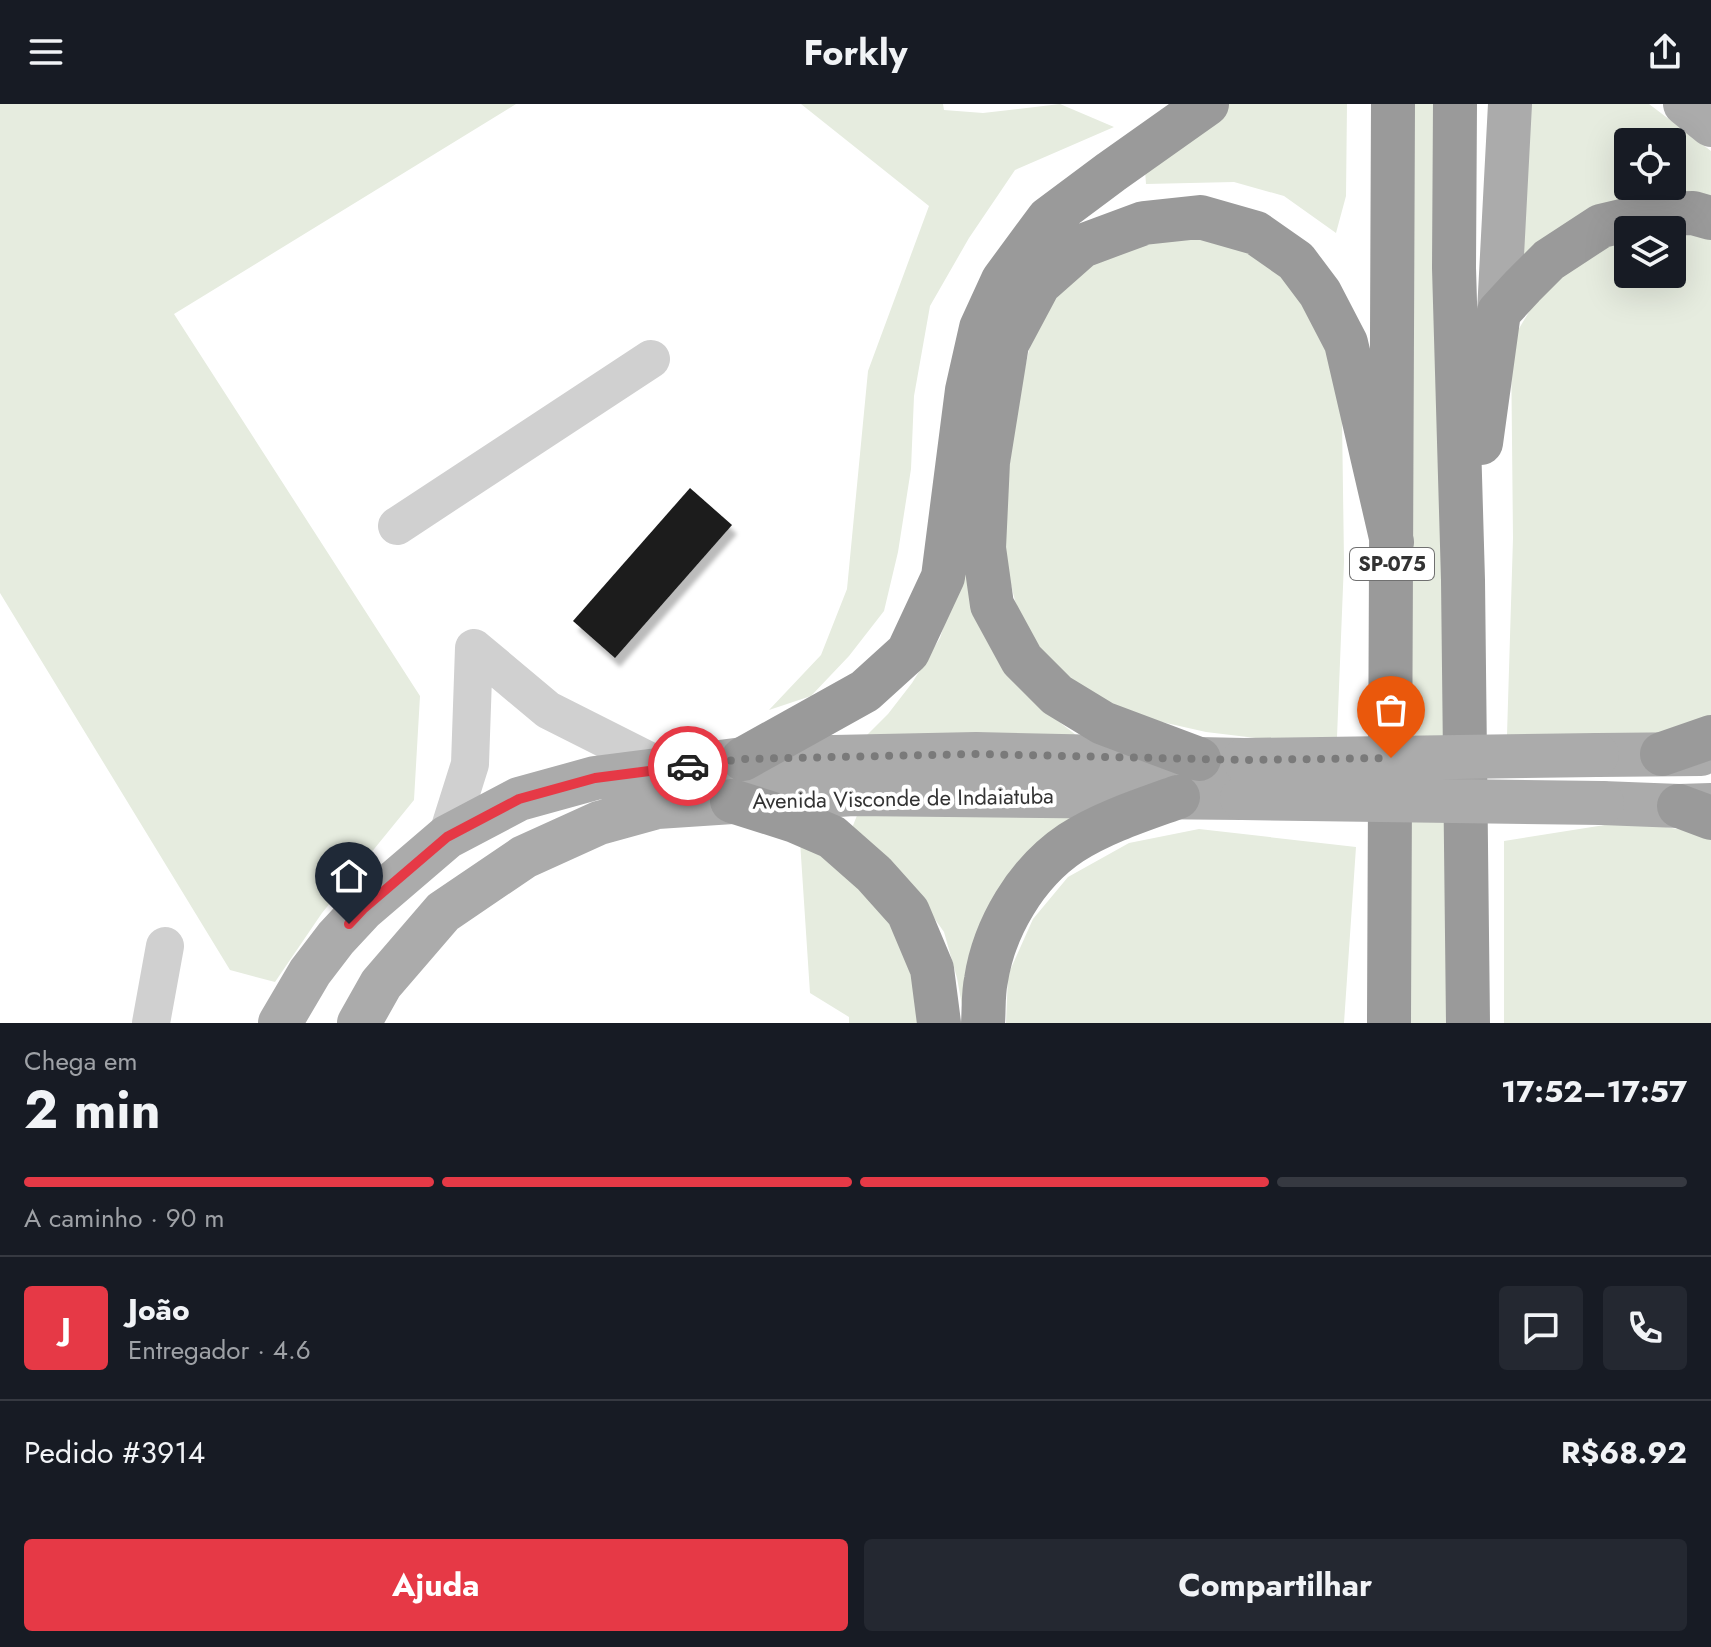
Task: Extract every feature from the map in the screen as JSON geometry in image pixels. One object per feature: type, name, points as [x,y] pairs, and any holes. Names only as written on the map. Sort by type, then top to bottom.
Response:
[{"type":"highway","points":[[743,759],[865,691],[908,652],[943,577],[967,390],[981,328],[1003,280],[1048,219],[1207,104]]},
{"type":"highway","name":"SP-075","points":[[1389,1023],[1393,104]]},
{"type":"highway","name":"SP-075","points":[[1455,104],[1454,268],[1463,580],[1468,1023]]},
{"type":"highway","points":[[1463,580],[1499,312],[1549,260],[1601,226],[1652,214],[1693,213],[1711,218]]},
{"type":"highway","points":[[1199,759],[1103,723],[1057,695],[1022,660],[992,605],[984,548],[988,462],[1007,344],[1039,284],[1082,246],[1144,223],[1200,217],[1256,233],[1296,261],[1320,293],[1346,343],[1392,542]]},
{"type":"highway","points":[[1662,754],[1711,737]]},
{"type":"highway","points":[[983,1023],[986,980],[1002,923],[1025,888],[1071,844],[1107,824],[1178,797]]},
{"type":"highway","points":[[732,801],[795,821],[832,837],[874,874],[908,912],[932,969],[939,1023]]},
{"type":"highway","points":[[1364,1023],[1390,920]]},
{"type":"highway","points":[[1468,949],[1475,1023]]},
{"type":"main road","points":[[1499,312],[1510,104]]},
{"type":"main road","points":[[1685,104],[1711,125]]},
{"type":"main road","name":"Avenida Visconde de Indaiatuba","points":[[278,1022],[336,938],[363,909],[447,837],[519,799],[595,778],[743,759],[976,754],[1199,759],[1243,779]]},
{"type":"main road","points":[[1243,779],[1597,755],[1711,754]]},
{"type":"main road","name":"Avenida Visconde de Indaiatuba","points":[[359,1023],[381,984],[443,912],[524,857],[599,823],[657,807],[853,794],[1178,797],[1243,779]]},
{"type":"main road","points":[[1243,779],[1700,810]]},
{"type":"lane","points":[[397,526],[651,359]]},
{"type":"lane","points":[[447,837],[470,764],[474,648],[548,710],[665,769]]},
{"type":"lane","points":[[151,1023],[165,946]]},
{"type":"shaded area","points":[[0,104],[516,104],[174,314],[420,696],[414,800],[322,913],[275,982],[230,970],[0,593]]},
{"type":"shaded area","points":[[801,104],[943,104],[944,110],[983,113],[1060,104],[1114,127],[1015,170],[969,238],[930,306],[914,396],[911,469],[898,552],[884,611],[849,656],[811,696],[769,710],[821,655],[847,589],[868,371],[929,206]]},
{"type":"shaded area","points":[[1229,104],[1347,104],[1346,196],[1336,233],[1284,196],[1234,182],[1146,184],[1145,170],[1192,138]]},
{"type":"shaded area","points":[[1408,104],[1444,104],[1449,1023],[1406,1023]]},
{"type":"shaded area","points":[[1526,104],[1649,104],[1681,128],[1614,128],[1614,200],[1686,200],[1686,132],[1711,151],[1711,201],[1667,216],[1614,216],[1614,234],[1525,265],[1515,254]]},
{"type":"shaded area","points":[[1203,229],[1292,276],[1327,334],[1342,418],[1344,562],[1337,737],[1264,739],[1206,732],[1144,718],[1097,698],[1048,661],[1021,624],[1003,554],[1007,484],[1019,394],[1034,328],[1063,272],[1108,243]]},
{"type":"shaded area","points":[[1686,230],[1711,231],[1711,723],[1654,742],[1507,735],[1513,538],[1511,342],[1539,295],[1579,258],[1614,242],[1614,288],[1686,288]]},
{"type":"shaded area","points":[[969,513],[1049,714],[1085,742],[862,740],[888,714],[912,683],[940,638],[951,604]]},
{"type":"shaded area","points":[[1076,811],[964,1016],[944,932],[912,887],[852,828],[858,813]]},
{"type":"shaded area","points":[[1630,821],[1695,832],[1711,838],[1711,1023],[1504,1023],[1504,841]]},
{"type":"shaded area","points":[[1199,829],[1356,847],[1344,1023],[1006,1023],[1008,975],[1033,919],[1068,877],[1129,843]]},
{"type":"shaded area","points":[[800,841],[840,862],[899,934],[917,973],[921,1023],[849,1023],[849,1017],[810,993]]},
{"type":"building","points":[[690,488],[732,525],[615,658],[573,621]]},
{"type":"way so far","points":[[688,766],[743,759],[976,754],[1244,760],[1391,758]]},
{"type":"route","points":[[349,924],[447,837],[519,799],[595,778],[688,766]]}]
